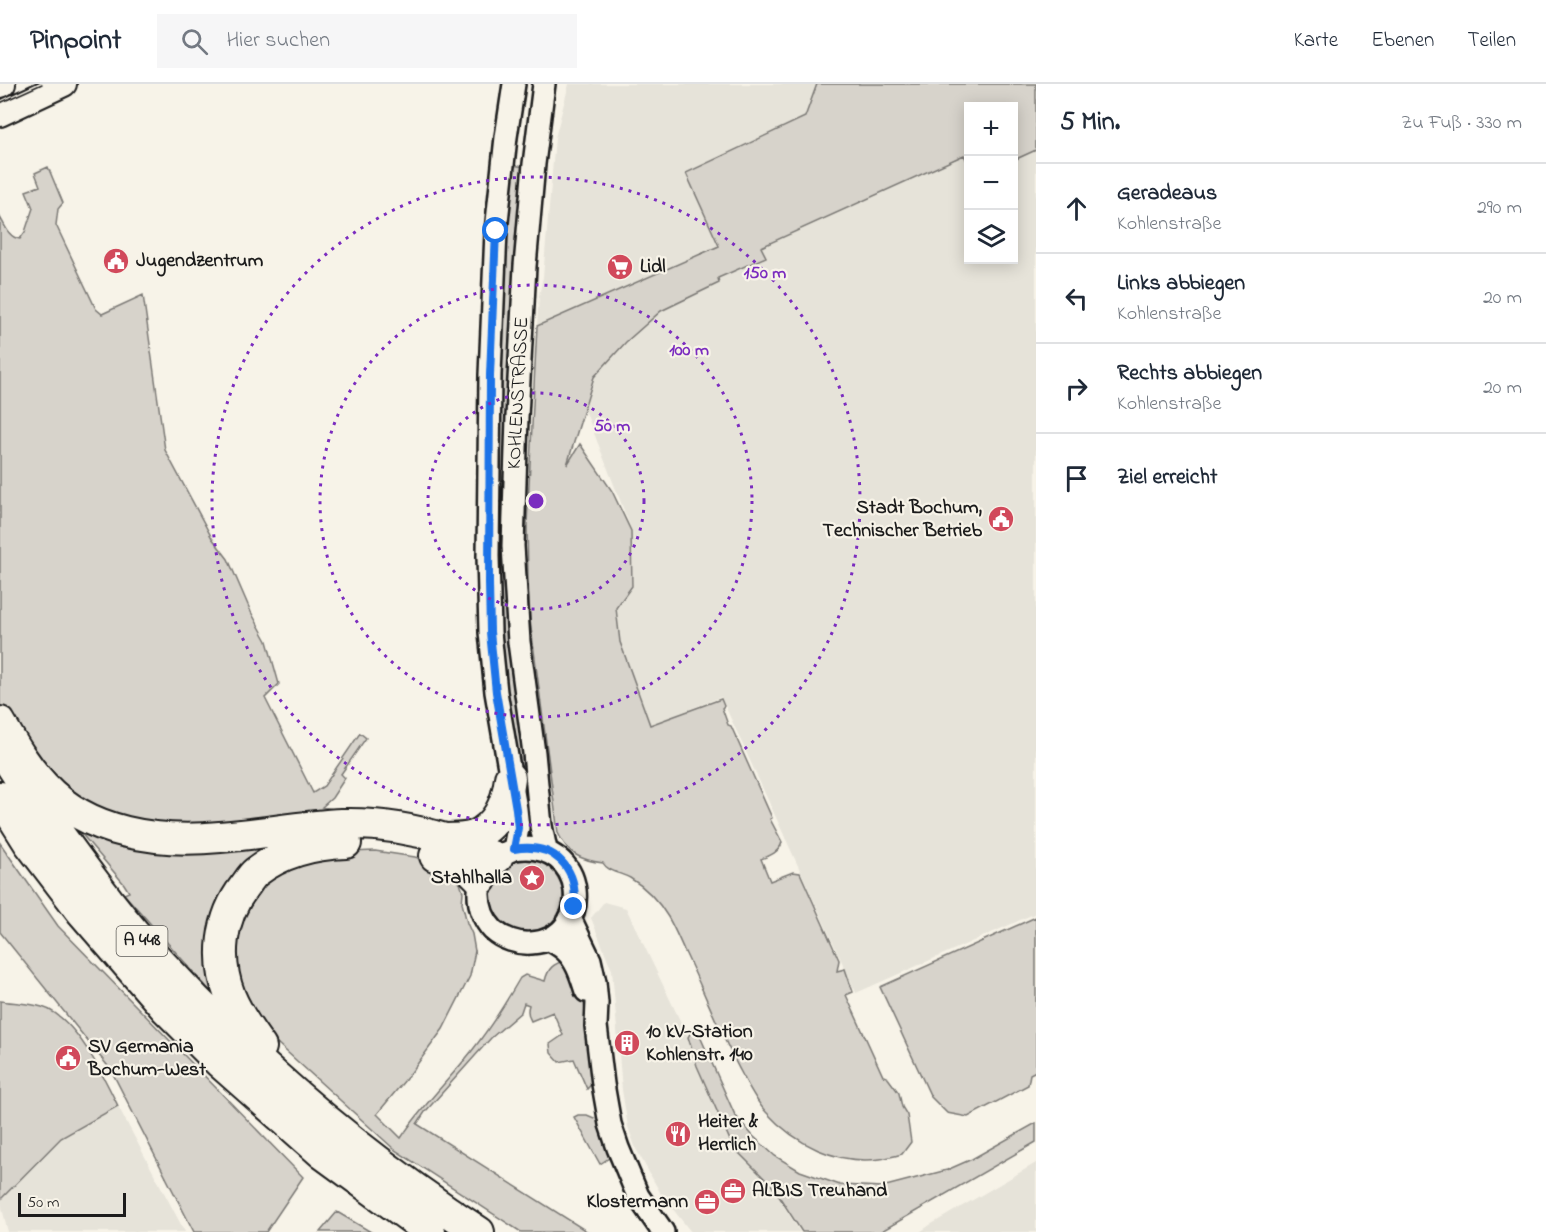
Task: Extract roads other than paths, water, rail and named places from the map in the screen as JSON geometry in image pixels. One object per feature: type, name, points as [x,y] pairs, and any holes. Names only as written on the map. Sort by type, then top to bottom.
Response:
[{"type":"highway","points":[[0,722],[20,757],[44,787],[69,808],[104,826],[137,835],[197,839],[302,827],[367,825],[419,832],[445,839],[497,862]]},
{"type":"highway","name":"A 448","points":[[0,747],[82,866],[159,961],[242,1046],[313,1110],[393,1172],[479,1232]]},
{"type":"highway","points":[[445,839],[473,836],[490,827],[503,807],[510,778]]},
{"type":"highway","name":"A 448","points":[[0,797],[29,843],[81,911],[166,1009],[228,1070],[322,1154],[430,1232]]},
{"type":"highway","points":[[313,1110],[259,1044],[230,996],[221,948],[225,923],[237,896],[254,874],[280,857],[309,847],[339,843],[388,846],[442,858],[470,868],[497,862]]},
{"type":"highway","points":[[343,1169],[414,1232]]},
{"type":"main road","points":[[0,114],[64,84]]},
{"type":"street","name":"KOHLENSTRASSE","points":[[514,84],[496,231],[490,375],[488,556],[490,632],[496,692],[518,828],[478,894],[480,909],[486,922],[496,932],[510,940],[525,944],[548,939]]},
{"type":"street","name":"KOHLENSTRASSE","points":[[544,84],[525,266],[513,546],[519,642],[541,826],[546,850]]},
{"type":"street","points":[[509,111],[540,114]]},
{"type":"street","points":[[497,862],[525,847],[546,850],[568,869],[574,881],[576,894],[570,918],[557,934],[548,939],[565,950],[579,969],[596,1026]]},
{"type":"street","points":[[570,918],[587,953],[592,971],[605,1101],[618,1148],[638,1196],[663,1232]]},
{"type":"tram line","points":[[0,103],[42,84]]},
{"type":"place","name":"Jugendzentrum","points":[[116,261]]},
{"type":"place","name":"Lidl","points":[[620,267]]},
{"type":"place","name":"Stadt Bochum, Technischer Betrieb","points":[[1001,519]]},
{"type":"place","name":"Stahlhalla","points":[[532,878]]},
{"type":"place","name":"10 kV-Station Kohlenstr. 140","points":[[627,1043]]},
{"type":"place","name":"SV Germania Bochum-West","points":[[68,1058]]},
{"type":"place","name":"Heiter & Herrlich","points":[[678,1134]]},
{"type":"place","name":"ALBIS Treuhand","points":[[733,1191]]},
{"type":"place","name":"Klostermann","points":[[707,1202]]}]
